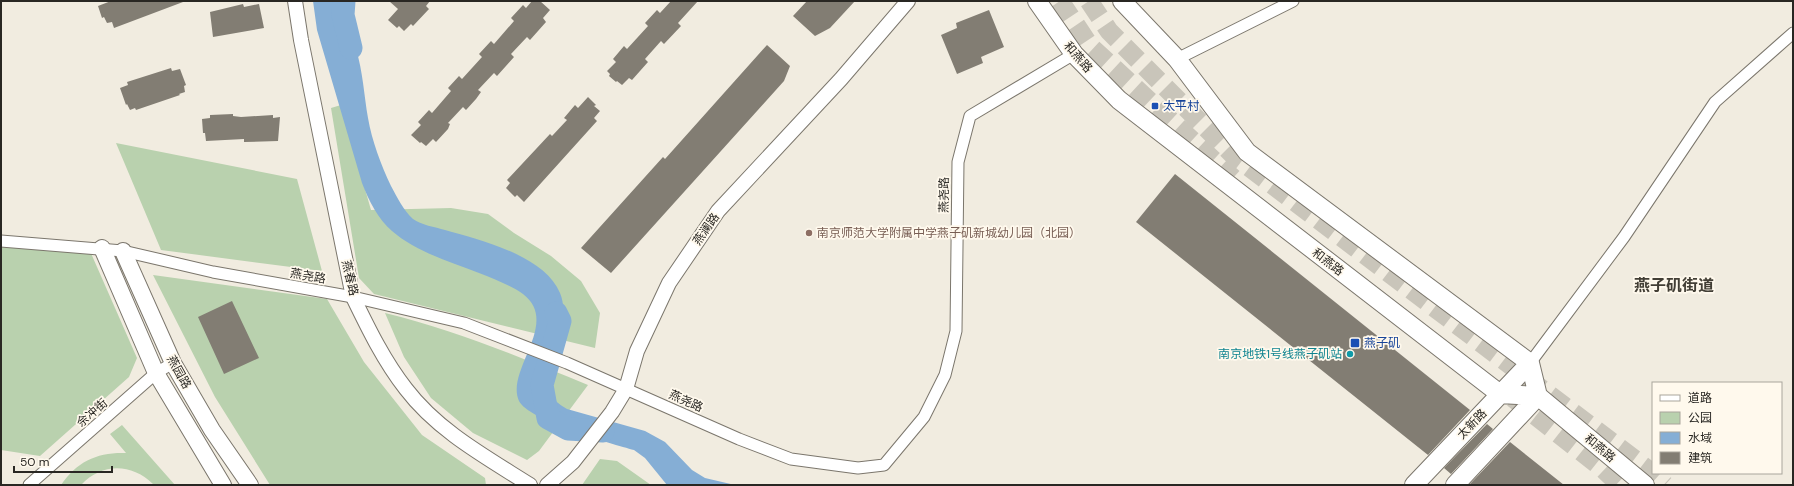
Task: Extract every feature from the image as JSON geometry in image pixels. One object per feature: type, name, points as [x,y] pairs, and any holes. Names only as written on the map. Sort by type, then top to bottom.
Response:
[{"type":"main road","name":"和燕路","points":[[1037,1],[1074,54],[1119,100],[1500,394]]},
{"type":"main road","points":[[1122,1],[1177,59],[1247,152],[1530,363],[1538,396]]},
{"type":"main road","name":"燕园路","points":[[102,248],[156,373],[223,485]]},
{"type":"main road","name":"燕园路","points":[[123,251],[173,363],[212,430],[250,485]]},
{"type":"main road","name":"太新路","points":[[1414,485],[1530,363]]},
{"type":"main road","points":[[1500,394],[1538,396]]},
{"type":"main road","name":"和燕路","points":[[1538,396],[1645,485]]},
{"type":"main road","points":[[1455,485],[1538,396]]},
{"type":"street","name":"燕春路","points":[[295,1],[301,40],[353,297],[371,335],[406,389],[432,416],[465,444],[530,485]]},
{"type":"street","name":"燕澜路","points":[[547,485],[573,462],[612,412],[626,389],[637,351],[669,283],[718,211],[841,79],[908,1]]},
{"type":"street","points":[[1177,59],[1293,1]]},
{"type":"street","points":[[1530,363],[1624,236],[1715,102],[1793,33]]},
{"type":"street","name":"燕尧路","points":[[1,241],[102,248],[123,251],[213,272],[353,297],[464,323],[567,363],[739,439],[791,459],[858,468],[884,465],[924,417],[945,375],[956,331],[958,162],[970,116],[1074,54]]},
{"type":"street","name":"佘冲街","points":[[29,485],[156,373],[173,363]]},
{"type":"green space","points":[[341,105],[371,210],[451,208],[488,214],[514,233],[551,256],[581,281],[600,313],[595,348],[374,294],[359,278],[331,108]]},
{"type":"green space","points":[[116,143],[297,179],[322,271],[161,250]]},
{"type":"green space","points":[[1,245],[90,251],[137,358],[129,377],[40,456],[1,450]]},
{"type":"green space","points":[[153,275],[327,299],[364,362],[422,435],[485,478],[486,485],[270,485],[215,397]]},
{"type":"green space","points":[[385,313],[463,336],[588,385],[539,451],[527,460],[473,433],[431,398],[404,357]]},
{"type":"green space","points":[[122,425],[175,485],[152,485],[153,484],[144,477],[135,472],[117,468],[107,469],[98,473],[81,485],[61,485],[81,464],[97,456],[126,453],[110,434]]},
{"type":"green space","points":[[600,459],[617,461],[651,485],[582,485]]},
{"type":"water","points":[[313,1],[340,1],[358,58],[374,144],[391,186],[410,216],[420,223],[428,226],[493,244],[526,259],[552,280],[560,293],[563,309],[561,324],[544,369],[544,383],[551,396],[567,409],[645,431],[665,442],[692,470],[705,478],[735,485],[667,485],[645,458],[634,450],[590,437],[554,423],[538,416],[519,401],[517,389],[519,375],[535,332],[536,319],[533,306],[523,294],[507,285],[434,256],[412,245],[392,231],[378,215],[362,183],[317,30]]},
{"type":"building","points":[[111,1],[183,2],[114,28],[112,22],[107,23],[104,17],[102,18],[98,6]]},
{"type":"building","points":[[389,1],[430,1],[426,6],[429,9],[413,26],[411,24],[404,31],[399,26],[397,28],[388,20],[398,9]]},
{"type":"building","points":[[532,1],[540,1],[550,10],[543,18],[546,22],[530,40],[527,37],[511,54],[514,57],[497,76],[494,73],[478,90],[481,92],[476,99],[466,110],[463,107],[448,123],[450,124],[448,129],[436,142],[433,139],[426,146],[421,142],[420,143],[411,135],[421,125],[418,122],[429,110],[432,113],[451,91],[448,88],[459,76],[462,79],[482,57],[479,54],[491,41],[494,44],[514,21],[511,18],[523,5],[526,8]]},
{"type":"building","points":[[671,1],[698,1],[678,23],[681,26],[664,44],[661,41],[645,59],[648,62],[632,80],[629,78],[622,85],[617,81],[616,82],[609,76],[610,74],[607,71],[616,62],[613,59],[624,46],[627,49],[648,26],[645,23],[657,10],[660,13]]},
{"type":"building","points":[[807,1],[855,1],[830,28],[815,36],[793,16]]},
{"type":"building","points":[[243,4],[244,7],[259,4],[264,28],[213,37],[210,12]]},
{"type":"building","points":[[989,10],[1004,47],[981,57],[983,63],[957,74],[941,35],[957,28],[956,23]]},
{"type":"building","points":[[767,45],[790,66],[784,81],[611,273],[581,248],[663,157],[665,159]]},
{"type":"building","points":[[171,68],[172,71],[180,69],[186,85],[184,86],[185,92],[136,110],[135,108],[130,110],[127,104],[126,105],[120,88],[128,85],[127,82]]},
{"type":"building","points":[[588,97],[596,105],[594,106],[600,111],[594,118],[597,121],[524,202],[517,195],[515,197],[506,188],[510,183],[507,180],[550,134],[552,136],[567,120],[564,118],[575,105],[578,108]]},
{"type":"building","points":[[233,114],[233,116],[241,117],[273,115],[273,118],[280,117],[278,141],[244,142],[244,139],[206,141],[205,133],[203,133],[202,119],[210,118],[210,115]]},
{"type":"building","name":"南京地铁1号线燕子矶站","points":[[1175,174],[1470,410],[1428,455],[1136,222]]},
{"type":"building","points":[[232,301],[259,358],[224,374],[198,317]]},
{"type":"building","points":[[1487,424],[1493,429],[1451,474],[1444,468]]},
{"type":"building","points":[[1510,442],[1564,485],[1469,485]]},
{"type":"waterway","points":[[344,1],[343,15],[351,48]]},
{"type":"waterway","points":[[556,313],[560,321],[542,385],[548,418],[568,429],[603,431]]},
{"type":"tunnel","points":[[1060,1],[1090,46],[1233,178]]},
{"type":"tunnel","points":[[1089,1],[1109,31],[1233,155],[1652,473]]},
{"type":"tunnel","points":[[1513,398],[1603,469],[1620,485]]},
{"type":"tunnel","points":[[1653,474],[1665,485]]},
{"type":"place","name":"太平村","points":[[1155,106]]},
{"type":"place","name":"南京师范大学附属中学燕子矶新城幼儿园（北园）","points":[[809,233]]},
{"type":"place","name":"燕子矶","points":[[1355,343]]},
{"type":"place","name":"南京地铁1号线燕子矶站","points":[[1350,354]]},
{"type":"district","name":"燕子矶街道","points":[[1674,285]]}]
